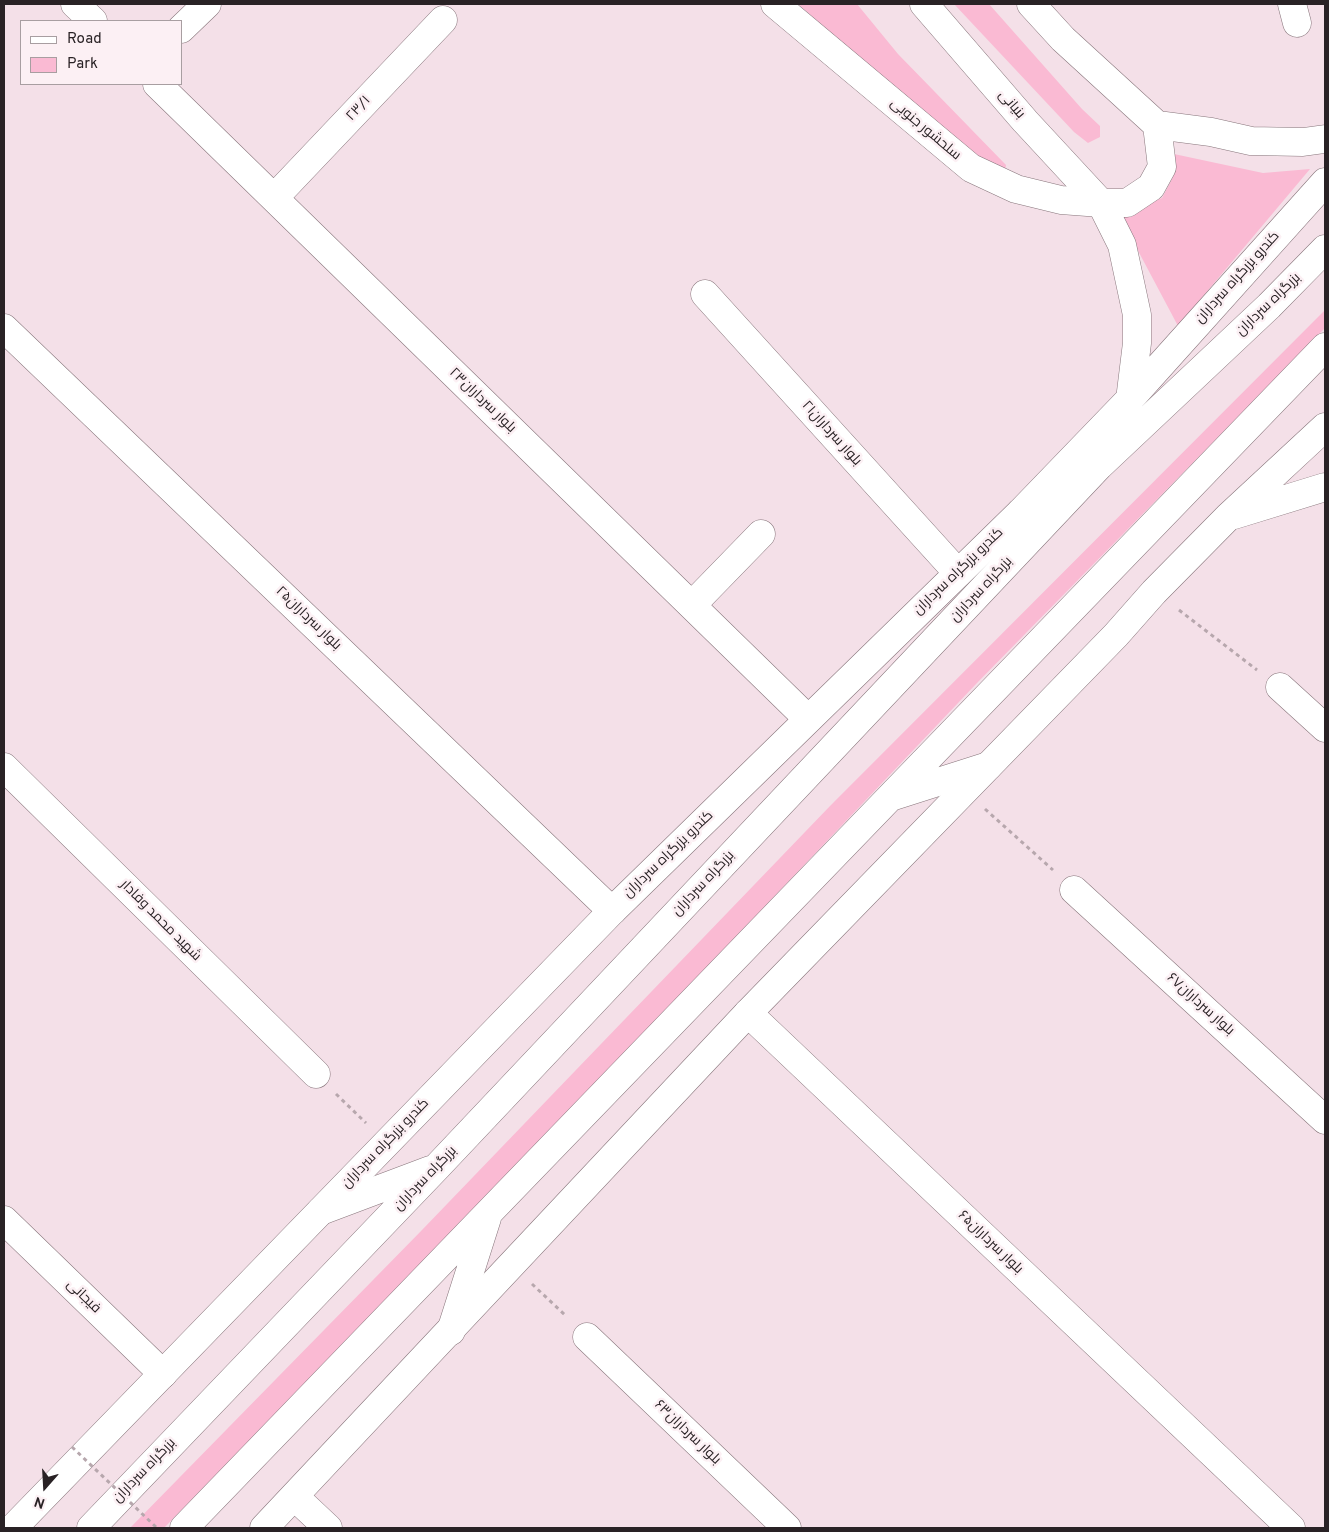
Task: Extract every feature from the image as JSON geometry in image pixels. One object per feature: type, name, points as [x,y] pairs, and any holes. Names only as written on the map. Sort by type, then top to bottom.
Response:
[{"type":"main road","points":[[182,28],[208,4]]},
{"type":"main road","name":"سلحشور جنوبی","points":[[775,4],[971,168],[1016,189],[1061,200],[1127,203],[1151,187],[1162,166],[1157,125]]},
{"type":"main road","name":"بنیانی","points":[[924,4],[1025,121],[1101,203],[1122,245],[1137,315],[1137,343],[1131,398]]},
{"type":"main road","points":[[1031,4],[1063,39],[1157,125],[1211,132],[1251,141],[1303,142],[1325,139]]},
{"type":"main road","name":"۲۳/۱","points":[[274,198],[443,20]]},
{"type":"main road","name":"بلوار سرداران۲۳","points":[[158,85],[808,719]]},
{"type":"main road","name":"کندرو بزرگراه سرداران","points":[[13,1528],[612,911],[1021,512],[1131,398],[1325,182]]},
{"type":"main road","name":"بزرگراه سرداران","points":[[91,1528],[437,1167],[1092,474],[1269,306],[1325,249]]},
{"type":"main road","name":"بلوار سرداران۲۱","points":[[705,294],[958,573]]},
{"type":"main road","name":"بلوار سرداران۲۵","points":[[4,328],[612,911]]},
{"type":"main road","points":[[184,1528],[1325,347]]},
{"type":"main road","points":[[1021,512],[1092,474],[1131,398]]},
{"type":"main road","points":[[264,1528],[748,1013],[1116,635],[1154,592],[1228,517],[1325,427]]},
{"type":"main road","points":[[1228,517],[1325,487]]},
{"type":"main road","points":[[692,605],[761,534]]},
{"type":"main road","points":[[1280,687],[1325,728]]},
{"type":"main road","points":[[890,797],[988,766]]},
{"type":"main road","name":"شهید محمد وفادار","points":[[4,767],[316,1074]]},
{"type":"main road","name":"بلوار سرداران۶۷","points":[[1074,890],[1325,1120]]},
{"type":"main road","name":"بلوار سرداران۶۵","points":[[748,1013],[1290,1528]]},
{"type":"main road","points":[[321,1211],[437,1167]]},
{"type":"main road","points":[[451,1331],[489,1212]]},
{"type":"main road","name":"فیجانی","points":[[4,1220],[163,1374]]},
{"type":"main road","name":"بلوار سرداران۶۳","points":[[587,1337],[787,1528]]},
{"type":"main road","points":[[295,1497],[328,1528]]},
{"type":"path","points":[[1154,592],[1280,687]]},
{"type":"path","points":[[965,790],[1074,890]]},
{"type":"path","points":[[316,1074],[386,1143]]},
{"type":"path","points":[[512,1265],[587,1337]]},
{"type":"path","points":[[72,1447],[157,1528]]},
{"type":"green space","points":[[798,4],[857,4],[898,54],[1006,165],[1004,179],[982,166]]},
{"type":"green space","points":[[954,4],[989,4],[1082,109],[1100,126],[1100,137],[1088,143],[1074,132]]},
{"type":"green space","points":[[1174,154],[1263,173],[1310,169],[1178,326],[1118,213],[1162,198],[1173,177]]},
{"type":"green space","points":[[1325,310],[1325,328],[977,683],[543,1140],[164,1528],[130,1528],[422,1230],[830,806]]}]
